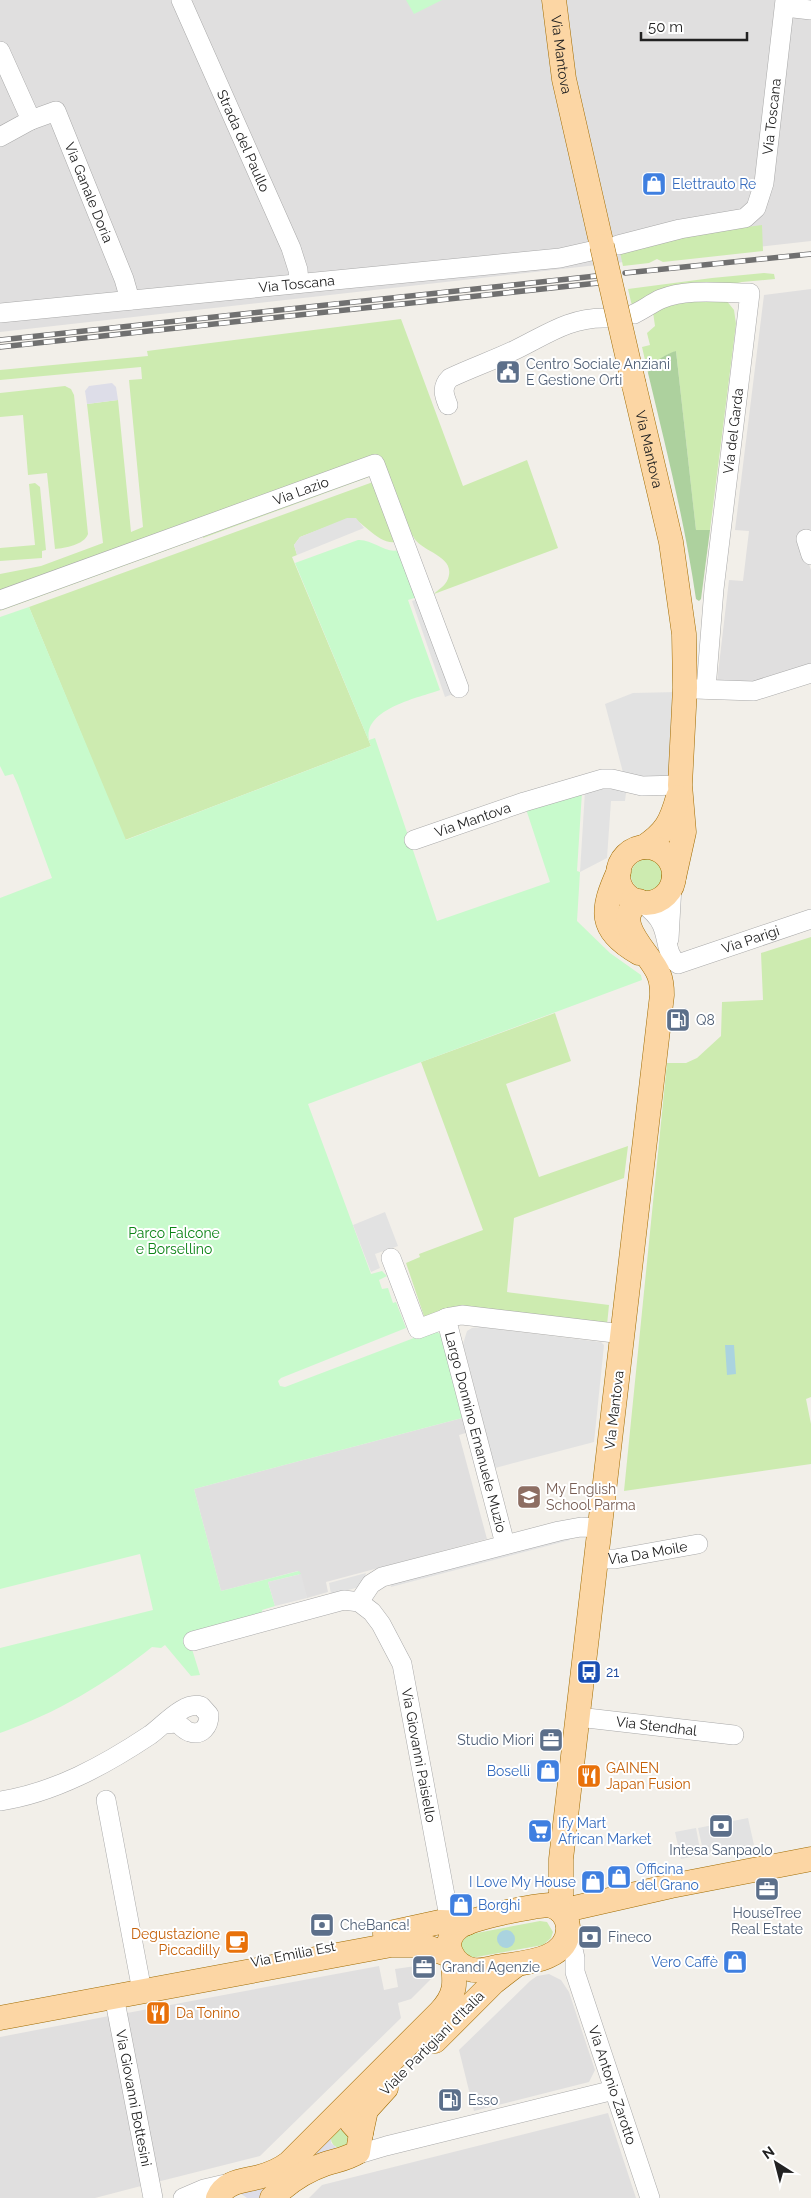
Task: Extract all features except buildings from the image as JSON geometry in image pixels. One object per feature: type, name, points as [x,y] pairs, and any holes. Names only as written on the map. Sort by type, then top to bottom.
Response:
[{"type":"main road","name":"Via Mantova","points":[[554,0],[558,40],[567,91],[675,564],[684,627],[696,689],[680,788],[672,818],[666,829],[644,847],[628,854],[613,883],[606,911],[611,931],[624,944],[652,963]]},
{"type":"main road","name":"Via Mantova","points":[[673,881],[684,832],[680,788]]},
{"type":"main road","points":[[619,870],[619,880],[623,890],[629,897],[640,902],[660,899],[668,892],[673,881],[672,866],[667,856],[658,850],[644,847]]},
{"type":"main road","name":"Via Mantova","points":[[534,1907],[552,1888],[561,1858],[662,995],[659,976],[629,930],[627,923],[628,916],[640,902]]},
{"type":"main road","name":"Via Mantova","points":[[561,1858],[565,1918]]},
{"type":"main road","points":[[561,1858],[571,1881],[579,1888],[597,1895],[617,1898]]},
{"type":"main road","name":"Via Emilia Est","points":[[565,1918],[617,1898],[811,1859]]},
{"type":"main road","name":"Via Emilia Est","points":[[0,2008],[142,1987],[398,1944],[422,1945],[452,1956],[464,1967],[475,1970],[527,1962],[552,1955],[560,1950],[565,1941],[565,1918],[550,1905],[458,1923],[440,1922],[142,1987],[114,1996],[0,2018]]},
{"type":"main road","points":[[452,1956],[449,1941],[458,1923]]},
{"type":"main road","name":"Viale Partigiani d'Italia","points":[[218,2198],[223,2189],[238,2182],[281,2169],[301,2153],[450,2001],[454,1993],[455,1981],[452,1956]]},
{"type":"main road","name":"Viale Partigiani d'Italia","points":[[350,2157],[358,2152],[363,2116],[371,2103],[494,1982],[527,1962]]},
{"type":"main road","points":[[334,2120],[348,2120],[355,2124],[361,2134]]},
{"type":"main road","points":[[272,2198],[291,2181],[306,2172],[350,2157]]},
{"type":"street","name":"Strada del Paullo","points":[[182,0],[291,248],[298,270],[299,284]]},
{"type":"street","name":"Via Toscana","points":[[618,245],[680,229],[742,219],[753,212],[761,198],[764,183],[785,3]]},
{"type":"street","points":[[785,3],[811,10]]},
{"type":"street","points":[[0,51],[31,120]]},
{"type":"street","name":"Via Ganale Doria","points":[[0,137],[31,120],[56,111],[126,283],[130,300]]},
{"type":"street","name":"Via Toscana","points":[[0,313],[560,258],[591,252]]},
{"type":"street","name":"Via del Garda","points":[[634,314],[660,299],[671,296],[699,293],[750,293],[714,590],[696,689]]},
{"type":"street","points":[[448,405],[444,391],[445,384],[450,378],[519,348],[567,324],[586,318],[606,318]]},
{"type":"street","name":"Via Lazio","points":[[0,600],[376,464],[460,688]]},
{"type":"street","points":[[696,689],[758,691],[811,674]]},
{"type":"street","name":"Via Mantova","points":[[414,840],[524,802],[602,780],[612,779],[642,786],[680,788]]},
{"type":"street","points":[[668,945],[673,881]]},
{"type":"street","name":"Via Parigi","points":[[640,902],[653,911],[662,924],[671,955],[676,963],[682,964],[811,920]]},
{"type":"street","name":"Via Parigi","points":[[662,995],[668,983],[692,960]]},
{"type":"street","name":"Largo Donnino Emanuele Muzio","points":[[391,1258],[418,1329],[446,1318],[469,1315],[623,1334]]},
{"type":"street","name":"Largo Donnino Emanuele Muzio","points":[[446,1318],[505,1544]]},
{"type":"street","points":[[193,1640],[338,1601],[350,1600],[359,1602],[368,1587],[378,1578],[573,1528],[600,1528]]},
{"type":"street","name":"Via Da Moile","points":[[596,1559],[616,1559],[698,1544]]},
{"type":"street","name":"Via Giovanni Paisiello","points":[[359,1602],[372,1612],[379,1621],[403,1667],[458,1923]]},
{"type":"street","name":"Via Stendhal","points":[[578,1717],[734,1735]]},
{"type":"street","points":[[0,1801],[34,1795],[82,1774],[127,1750],[165,1724]]},
{"type":"street","points":[[106,1800],[142,1987]]},
{"type":"street","name":"Via Antonio Zarotto","points":[[565,1918],[575,1958],[575,1972],[650,2198]]},
{"type":"street","points":[[527,1962],[550,1961],[572,1968],[575,1972]]},
{"type":"street","name":"Via Giovanni Bottesini","points":[[114,1996],[153,2198]]},
{"type":"street","points":[[350,2157],[386,2146],[614,2090]]},
{"type":"street","points":[[361,2134],[386,2146]]},
{"type":"street","points":[[183,2198],[204,2189],[238,2182]]},
{"type":"shaded area","points":[[0,0],[811,0],[811,241],[0,332]]},
{"type":"shaded area","points":[[811,289],[811,533],[800,537],[811,570],[811,666],[761,683],[717,682],[729,580],[743,581],[749,531],[735,530],[764,295]]},
{"type":"shaded area","points":[[112,383],[116,387],[118,400],[87,404],[85,391],[89,386]]},
{"type":"shaded area","points":[[347,518],[356,518],[364,528],[297,555],[294,545],[300,537]]},
{"type":"shaded area","points":[[434,594],[467,689],[445,697],[412,601]]},
{"type":"shaded area","points":[[678,692],[672,780],[625,780],[605,704],[633,693]]},
{"type":"shaded area","points":[[607,785],[627,785],[625,801],[611,801],[607,858],[580,872],[585,791]]},
{"type":"shaded area","points":[[385,1212],[398,1246],[375,1254],[380,1268],[371,1272],[353,1225]]},
{"type":"shaded area","points":[[480,1327],[601,1342],[604,1345],[594,1442],[495,1468],[463,1344],[467,1331]]},
{"type":"shaded area","points":[[466,1417],[469,1432],[459,1435],[487,1539],[326,1582],[328,1592],[307,1598],[298,1571],[221,1591],[194,1489]]},
{"type":"shaded area","points":[[569,1536],[570,1540],[391,1587],[390,1582]]},
{"type":"shaded area","points":[[366,1573],[363,1583],[356,1588],[331,1594],[329,1583]]},
{"type":"shaded area","points":[[301,1574],[307,1598],[275,1606],[268,1582]]},
{"type":"shaded area","points":[[748,1818],[754,1845],[704,1855],[698,1828]]},
{"type":"shaded area","points":[[696,1828],[701,1855],[681,1859],[675,1832]]},
{"type":"shaded area","points":[[426,1965],[432,1978],[411,1999],[398,2003],[401,2018],[260,2156],[157,2182],[127,2013],[379,1966],[384,1990],[398,1987],[395,1969]]},
{"type":"shaded area","points":[[549,1974],[561,1980],[569,1992],[595,2070],[589,2082],[474,2111],[459,2050],[530,1981],[537,1976]]},
{"type":"shaded area","points":[[109,2016],[141,2186],[95,2198],[0,2198],[0,2037]]},
{"type":"shaded area","points":[[608,2113],[636,2198],[309,2198],[322,2185]]},
{"type":"shaded area","points":[[338,2127],[347,2128],[352,2144],[265,2198],[247,2198],[240,2193]],"holes":[[[336,2130],[343,2130],[349,2137],[347,2146],[338,2149],[331,2143],[331,2137]]]},
{"type":"green space","points":[[406,0],[442,0],[414,14]]},
{"type":"green space","points":[[762,225],[763,251],[663,262],[657,259],[649,263],[623,266],[620,252],[695,234]]},
{"type":"green space","points":[[764,273],[774,274],[775,279],[742,282],[632,306],[628,289],[712,278]]},
{"type":"green space","points":[[726,300],[734,310],[736,324],[710,530],[696,530],[676,351],[659,359],[648,373],[642,347],[650,345],[647,333],[655,326],[653,312],[669,301]]},
{"type":"green space","points":[[401,319],[463,486],[527,460],[558,548],[434,594],[447,581],[448,565],[437,555],[423,547],[413,536],[410,537],[378,455],[0,593],[0,574],[41,566],[103,543],[87,404],[118,400],[131,532],[143,527],[129,380],[142,379],[141,367],[0,380],[0,370],[148,356],[147,351]]},
{"type":"green space","points":[[676,351],[696,530],[710,530],[701,599],[699,601],[696,599],[681,514],[648,373],[652,365],[664,356]]},
{"type":"green space","points":[[65,386],[71,389],[74,395],[88,534],[83,541],[69,547],[55,549],[47,473],[28,475],[23,415],[0,417],[0,393]]},
{"type":"green space","points":[[369,475],[372,476],[203,538],[202,535]]},
{"type":"green space","points":[[373,482],[396,542],[382,540],[359,522],[350,518],[300,537],[294,545],[297,555],[292,557],[371,746],[125,840],[29,607]]},
{"type":"green space","points":[[35,483],[40,487],[46,550],[42,551],[42,558],[0,561],[0,548],[35,545],[29,484]]},
{"type":"green space","points":[[198,537],[198,539],[0,611],[0,608]]},
{"type":"green space","name":"Parco Falcone e Borsellino","points":[[358,540],[363,540],[389,550],[399,550],[417,597],[408,600],[440,690],[394,706],[374,720],[369,729],[369,740],[375,738],[437,921],[550,882],[526,809],[582,792],[577,871],[580,872],[577,921],[610,953],[641,975],[642,980],[308,1104],[371,1274],[382,1271],[387,1276],[379,1280],[382,1289],[388,1288],[393,1303],[396,1302],[406,1328],[281,1378],[278,1381],[280,1386],[285,1387],[435,1330],[441,1335],[462,1418],[194,1489],[221,1591],[299,1571],[301,1574],[268,1582],[275,1606],[262,1610],[263,1616],[188,1636],[200,1675],[191,1676],[165,1645],[161,1648],[152,1647],[117,1673],[80,1696],[41,1717],[0,1733],[0,1648],[153,1610],[140,1554],[0,1589],[0,898],[52,878],[13,774],[5,776],[0,766],[0,617],[29,607],[126,840],[371,746],[295,563]]},
{"type":"green space","points":[[647,859],[653,860],[658,864],[662,869],[662,881],[658,886],[653,890],[647,891],[641,890],[636,886],[632,881],[631,875],[632,869],[636,864],[641,860]]},
{"type":"green space","points":[[811,937],[811,1397],[806,1399],[811,1424],[811,1464],[624,1491],[667,1063],[686,1063],[697,1058],[721,1036],[722,1002],[763,1000],[761,953]]},
{"type":"green space","points":[[555,1013],[571,1061],[506,1084],[539,1177],[628,1146],[624,1178],[514,1218],[507,1292],[609,1305],[607,1325],[425,1319],[406,1263],[420,1257],[419,1254],[483,1230],[421,1062]]},
{"type":"green space","points":[[540,1921],[547,1922],[553,1932],[551,1938],[543,1945],[471,1958],[465,1956],[460,1948],[466,1935]]},
{"type":"green space","points":[[340,2130],[346,2133],[349,2139],[346,2145],[340,2148],[334,2145],[331,2139],[334,2133]]},
{"type":"water","points":[[725,1345],[734,1345],[736,1374],[727,1375]]},
{"type":"water","points":[[506,1930],[512,1933],[515,1939],[512,1945],[506,1948],[500,1945],[497,1939],[500,1933]]},
{"type":"railway","points":[[625,273],[811,254]]},
{"type":"railway","points":[[0,340],[596,276]]},
{"type":"railway","points":[[0,347],[598,283]]},
{"type":"place","name":"Elettrauto Re","points":[[654,184]]},
{"type":"place","name":"Centro Sociale Anziani E Gestione Orti","points":[[508,372]]},
{"type":"place","name":"Q8","points":[[678,1020]]},
{"type":"place","name":"My English School Parma","points":[[529,1497]]},
{"type":"place","name":"21","points":[[589,1672]]},
{"type":"place","name":"Studio Miori","points":[[551,1740]]},
{"type":"place","name":"Boselli","points":[[548,1771]]},
{"type":"place","name":"GAINEN Japan Fusion","points":[[589,1776]]},
{"type":"place","name":"Intesa Sanpaolo","points":[[721,1826]]},
{"type":"place","name":"Ify Mart African Market","points":[[540,1831]]},
{"type":"place","name":"Officina del Grano","points":[[619,1877]]},
{"type":"place","name":"I Love My House","points":[[593,1882]]},
{"type":"place","name":"HouseTree Real Estate","points":[[767,1889]]},
{"type":"place","name":"Borghi","points":[[461,1905]]},
{"type":"place","name":"CheBanca!","points":[[322,1925]]},
{"type":"place","name":"Fineco","points":[[590,1937]]},
{"type":"place","name":"Degustazione Piccadilly","points":[[237,1942]]},
{"type":"place","name":"Vero Caffè","points":[[735,1962]]},
{"type":"place","name":"Grandi Agenzie","points":[[424,1967]]},
{"type":"place","name":"Da Tonino","points":[[158,2013]]},
{"type":"place","name":"Esso","points":[[450,2100]]}]
